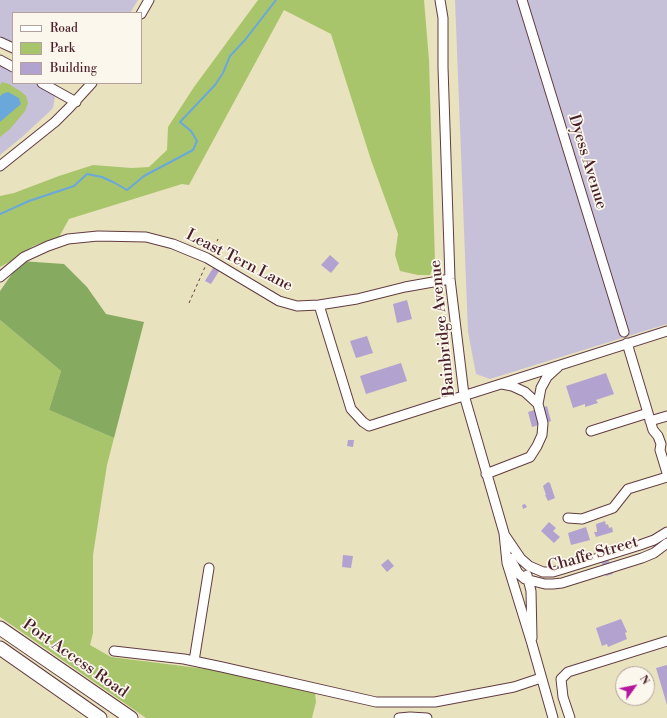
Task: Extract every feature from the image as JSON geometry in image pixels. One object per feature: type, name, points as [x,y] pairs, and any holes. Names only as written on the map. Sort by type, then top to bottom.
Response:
[{"type":"highway","name":"Port Access Road","points":[[0,628],[131,718]]},
{"type":"highway","points":[[0,648],[100,718]]},
{"type":"street","points":[[142,12],[149,0]]},
{"type":"street","name":"Bainbridge Avenue","points":[[440,0],[443,18],[443,67],[450,279],[464,395],[504,533],[507,563],[553,718]]},
{"type":"street","name":"Dyess Avenue","points":[[522,0],[624,332]]},
{"type":"street","points":[[0,42],[12,48]]},
{"type":"street","points":[[0,60],[12,66]]},
{"type":"street","points":[[44,84],[76,102]]},
{"type":"street","points":[[0,166],[55,122],[76,102],[87,84]]},
{"type":"street","name":"Least Tern Lane","points":[[0,277],[24,257],[48,246],[68,239],[98,236],[146,237],[173,244],[209,259],[279,301],[297,306],[319,305],[357,299],[404,287],[450,279]]},
{"type":"street","points":[[319,305],[351,409],[369,426],[667,331]]},
{"type":"street","points":[[627,343],[649,417],[661,444],[660,450],[667,473]]},
{"type":"street","points":[[486,474],[518,463],[530,457],[542,435],[543,423],[538,404],[540,388],[547,377],[560,366]]},
{"type":"street","points":[[501,384],[512,386],[525,392],[538,404]]},
{"type":"street","points":[[591,431],[649,417],[667,416]]},
{"type":"street","points":[[568,518],[582,519],[613,508],[628,489],[667,477]]},
{"type":"street","name":"Chaffe Street","points":[[504,533],[521,559],[529,566],[543,572],[553,572],[654,540],[667,532]]},
{"type":"street","name":"Chaffe Street","points":[[504,533],[512,563],[518,573],[528,580],[545,584],[562,583],[642,558],[654,553],[667,543]]},
{"type":"street","name":"Bainbridge Avenue","points":[[524,562],[531,591],[533,622],[532,644]]},
{"type":"street","points":[[194,661],[209,568]]},
{"type":"street","points":[[570,718],[563,697],[561,679],[568,672],[667,641]]},
{"type":"street","points":[[114,651],[194,661],[376,702],[435,702],[514,687],[541,678]]},
{"type":"street","points":[[399,718],[427,718]]},
{"type":"path","points":[[189,303],[218,239]]},
{"type":"shaded area","points":[[0,0],[138,0],[131,12],[12,12],[12,42],[0,36]]},
{"type":"shaded area","points":[[455,0],[667,0],[667,324],[490,379],[476,374],[468,332]]},
{"type":"shaded area","points":[[0,63],[12,69],[12,84],[39,84],[52,92],[55,97],[53,108],[0,155]]},
{"type":"green space","points":[[258,0],[424,0],[429,60],[435,262],[430,275],[418,275],[400,271],[395,255],[398,234],[371,160],[331,34],[284,10],[189,185],[182,184],[69,219],[59,237],[33,246],[0,267],[0,196],[14,193],[93,165],[132,168],[149,167],[167,150],[168,127],[194,87]]},
{"type":"green space","points":[[2,82],[9,84],[20,91],[26,96],[28,103],[25,111],[10,129],[0,137],[0,85]]},
{"type":"green space","points":[[21,261],[64,264],[87,287],[106,314],[144,322],[114,438],[49,410],[61,371],[0,320],[0,291]]},
{"type":"green space","points":[[0,320],[61,371],[49,410],[114,438],[107,465],[93,555],[93,633],[90,645],[111,657],[222,671],[315,693],[316,702],[312,718],[146,718],[0,617]]},
{"type":"water","points":[[8,92],[19,98],[21,104],[0,122],[0,97],[2,94]]},
{"type":"building","points":[[330,255],[339,263],[331,273],[321,265]]},
{"type":"building","points":[[213,268],[219,271],[211,284],[205,281]]},
{"type":"building","points":[[407,300],[412,319],[397,323],[393,304]]},
{"type":"building","points":[[367,336],[373,353],[356,358],[350,341]]},
{"type":"building","points":[[401,363],[407,381],[366,394],[360,376]]},
{"type":"building","points":[[606,373],[614,394],[596,400],[598,403],[585,407],[585,404],[573,408],[566,386]]},
{"type":"building","points":[[547,406],[551,421],[532,427],[528,412]]},
{"type":"building","points":[[348,440],[354,440],[353,447],[347,446]]},
{"type":"building","points":[[548,482],[550,483],[555,498],[548,501],[543,486]]},
{"type":"building","points":[[525,504],[527,507],[523,509],[522,505]]},
{"type":"building","points":[[605,521],[609,528],[612,527],[613,532],[596,537],[594,532],[597,532],[596,524]]},
{"type":"building","points":[[549,522],[556,528],[553,531],[560,537],[554,543],[541,531]]},
{"type":"building","points":[[586,527],[590,540],[571,545],[568,533]]},
{"type":"building","points":[[605,550],[613,574],[606,576],[598,552]]},
{"type":"building","points":[[343,555],[353,556],[351,568],[342,567]]},
{"type":"building","points":[[388,559],[394,566],[387,572],[381,565]]},
{"type":"building","points":[[621,619],[627,632],[625,633],[627,639],[608,647],[607,644],[602,646],[596,628]]},
{"type":"building","points":[[667,665],[667,705],[656,668]]},
{"type":"waterway","points":[[0,214],[29,201],[74,186],[87,174],[102,177],[127,190],[144,176],[193,150],[197,141],[191,131],[180,122],[215,85],[223,73],[230,56],[245,40],[276,0]]}]
